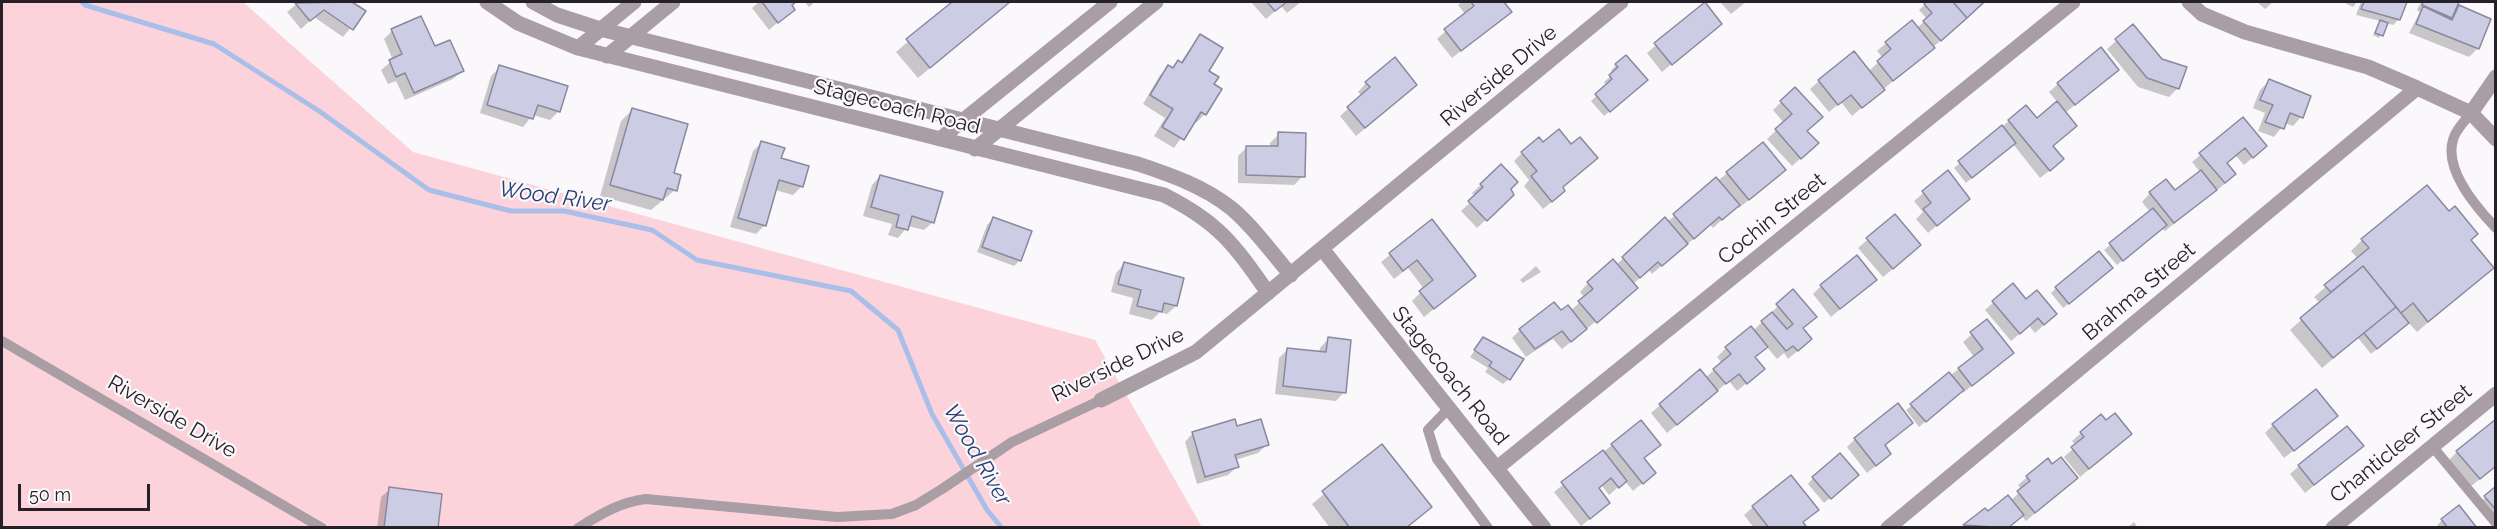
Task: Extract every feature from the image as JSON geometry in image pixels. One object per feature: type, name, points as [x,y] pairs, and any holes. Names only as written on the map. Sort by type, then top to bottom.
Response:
[{"type":"street","name":"Stagecoach Road","points":[[487,2],[518,23],[578,48],[1164,195],[1192,209],[1215,225],[1242,255],[1268,292]]},
{"type":"street","name":"Stagecoach Road","points":[[533,2],[557,15],[600,29],[1138,164],[1205,190],[1232,209],[1291,274]]},
{"type":"street","points":[[578,48],[634,2]]},
{"type":"street","points":[[607,56],[673,2]]},
{"type":"street","points":[[940,139],[1110,2]]},
{"type":"street","points":[[975,148],[1156,2]]},
{"type":"street","name":"Riverside Drive","points":[[1101,400],[1196,352],[1323,250],[1621,2]]},
{"type":"street","name":"Cochin Street","points":[[1497,468],[2073,2]]},
{"type":"street","points":[[2189,2],[2202,14],[2245,32],[2368,67],[2417,88],[2471,113],[2496,139]]},
{"type":"street","points":[[2471,113],[2496,77]]},
{"type":"street","name":"Brahma Street","points":[[1888,528],[2417,88]]},
{"type":"street","name":"Stagecoach Road","points":[[1323,250],[1544,528]]},
{"type":"street","name":"Chanticleer Street","points":[[2332,528],[2496,394]]},
{"type":"lane","points":[[2471,113],[2453,137],[2450,156],[2461,181],[2496,228]]},
{"type":"lane","name":"Riverside Drive","points":[[2,341],[322,528]]},
{"type":"lane","name":"Riverside Drive","points":[[578,528],[628,501],[646,500],[837,517],[892,514],[916,505],[998,450],[1041,426],[1101,400]]},
{"type":"lane","points":[[1449,408],[1428,430],[1437,459],[1488,528]]},
{"type":"lane","points":[[2432,446],[2496,523]]},
{"type":"shaded area","points":[[2,2],[243,2],[413,152],[1095,340],[1202,527],[2,527]]},
{"type":"building","points":[[352,2],[366,11],[353,30],[324,10],[310,21],[295,3]]},
{"type":"building","points":[[762,2],[796,2],[792,5],[795,10],[778,23]]},
{"type":"building","points":[[952,2],[1010,2],[930,68],[906,39]]},
{"type":"building","points":[[1267,2],[1287,2],[1275,11]]},
{"type":"building","points":[[1471,2],[1504,2],[1512,12],[1461,51],[1444,29],[1474,6]]},
{"type":"building","points":[[1705,2],[1722,24],[1672,65],[1654,43]]},
{"type":"building","points":[[1926,2],[1953,2],[1967,18],[1941,41],[1923,21],[1932,13],[1924,4]]},
{"type":"building","points":[[1953,2],[1982,2],[1983,3],[1967,18]]},
{"type":"building","points":[[2364,2],[2407,2],[2400,20],[2361,9]]},
{"type":"building","points":[[2423,2],[2459,2],[2452,18],[2422,5]]},
{"type":"building","points":[[2459,5],[2491,19],[2479,49],[2416,24],[2423,6],[2452,20]]},
{"type":"building","points":[[421,16],[435,46],[450,40],[464,71],[414,93],[405,73],[396,77],[389,60],[402,54],[391,29]]},
{"type":"building","points":[[1912,20],[1935,48],[1893,81],[1877,61],[1891,49],[1885,42]]},
{"type":"building","points":[[2380,20],[2388,23],[2383,36],[2375,33]]},
{"type":"building","points":[[2133,24],[2162,59],[2187,67],[2179,89],[2147,78],[2115,39]]},
{"type":"building","points":[[1200,34],[1223,48],[1209,71],[1219,77],[1214,84],[1222,89],[1206,115],[1201,112],[1184,140],[1162,127],[1173,109],[1150,95],[1168,65],[1173,68],[1178,60],[1182,63]]},
{"type":"building","points":[[2101,47],[2119,70],[2075,105],[2057,83]]},
{"type":"building","points":[[1854,51],[1885,90],[1862,108],[1851,95],[1838,105],[1818,80]]},
{"type":"building","points":[[1626,55],[1648,80],[1610,112],[1595,94],[1612,79],[1609,75],[1618,67],[1615,64]]},
{"type":"building","points":[[1395,57],[1417,85],[1365,128],[1347,107],[1370,87],[1365,82]]},
{"type":"building","points":[[499,65],[568,86],[560,112],[538,105],[533,119],[487,105]]},
{"type":"building","points":[[2269,79],[2311,96],[2303,118],[2290,113],[2284,129],[2265,122],[2273,105],[2260,100]]},
{"type":"building","points":[[1795,87],[1823,117],[1807,131],[1819,143],[1801,159],[1775,129],[1792,114],[1780,101]]},
{"type":"building","points":[[2057,101],[2077,126],[2053,146],[2064,159],[2050,171],[2008,120],[2026,105],[2037,118]]},
{"type":"building","points":[[632,108],[688,124],[674,173],[681,175],[677,191],[667,188],[663,200],[610,185]]},
{"type":"building","points":[[2243,117],[2267,146],[2253,158],[2245,148],[2227,163],[2236,174],[2225,183],[2199,153]]},
{"type":"building","points":[[2002,125],[2016,143],[1972,178],[1958,161]]},
{"type":"building","points":[[1559,129],[1571,144],[1580,137],[1598,158],[1563,187],[1565,191],[1552,202],[1531,176],[1537,171],[1521,152],[1539,137],[1543,142]]},
{"type":"building","points":[[1278,132],[1306,133],[1305,177],[1246,175],[1246,146],[1278,146]]},
{"type":"building","points":[[761,141],[785,148],[781,158],[809,166],[803,187],[779,180],[766,226],[738,218]]},
{"type":"building","points":[[1763,142],[1786,170],[1749,200],[1726,172]]},
{"type":"building","points":[[1501,164],[1518,182],[1511,189],[1514,195],[1487,221],[1468,201],[1483,187],[1480,184]]},
{"type":"building","points":[[1948,170],[1970,199],[1937,226],[1923,209],[1931,203],[1922,191]]},
{"type":"building","points":[[2201,170],[2217,190],[2174,223],[2149,192],[2166,179],[2175,190]]},
{"type":"building","points":[[880,175],[943,192],[934,223],[912,216],[908,230],[896,227],[899,215],[871,207]]},
{"type":"building","points":[[1716,177],[1740,205],[1722,220],[1719,217],[1694,239],[1673,214]]},
{"type":"building","points":[[2427,185],[2449,211],[2455,206],[2478,234],[2471,240],[2494,268],[2428,322],[2413,303],[2401,313],[2363,266],[2331,292],[2324,285],[2369,248],[2361,239]]},
{"type":"building","points":[[2153,208],[2167,225],[2123,261],[2109,243]]},
{"type":"building","points":[[1895,214],[1921,245],[1893,269],[1866,238]]},
{"type":"building","points":[[993,217],[1032,231],[1021,261],[982,247]]},
{"type":"building","points":[[1665,217],[1688,244],[1662,266],[1658,262],[1640,278],[1622,257]]},
{"type":"building","points":[[1432,219],[1476,276],[1434,309],[1419,291],[1433,280],[1417,260],[1403,271],[1389,253]]},
{"type":"building","points":[[2099,251],[2113,268],[2069,304],[2055,287]]},
{"type":"building","points":[[1857,255],[1877,280],[1840,309],[1820,285]]},
{"type":"building","points":[[1613,259],[1638,288],[1597,323],[1578,301],[1593,289],[1587,282]]},
{"type":"building","points":[[1124,262],[1184,278],[1177,306],[1164,303],[1162,312],[1137,306],[1141,290],[1118,284]]},
{"type":"building","points":[[2363,266],[2396,307],[2333,358],[2300,318]]},
{"type":"building","points":[[2013,283],[2026,299],[2037,290],[2057,314],[2044,325],[2038,318],[2020,334],[1992,301]]},
{"type":"building","points":[[1793,289],[1817,317],[1803,328],[1812,339],[1798,351],[1793,346],[1786,351],[1761,321],[1772,312],[1787,329],[1793,324],[1776,304]]},
{"type":"building","points":[[1554,302],[1561,310],[1568,305],[1587,329],[1571,342],[1562,331],[1535,349],[1519,329]]},
{"type":"building","points":[[2396,307],[2409,323],[2377,349],[2364,333]]},
{"type":"building","points":[[1987,319],[2014,353],[1972,386],[1958,368],[1983,349],[1970,332]]},
{"type":"building","points":[[1751,326],[1768,347],[1755,357],[1765,369],[1747,384],[1739,374],[1726,384],[1713,369],[1731,354],[1725,347]]},
{"type":"building","points":[[1328,337],[1351,340],[1346,393],[1283,386],[1287,348],[1326,352]]},
{"type":"building","points":[[1483,337],[1524,359],[1510,380],[1489,366],[1492,362],[1474,350]]},
{"type":"building","points":[[1700,369],[1718,391],[1677,425],[1659,404]]},
{"type":"building","points":[[1949,372],[1964,390],[1926,422],[1910,404]]},
{"type":"building","points":[[2316,389],[2338,416],[2294,451],[2272,424]]},
{"type":"building","points":[[1898,403],[1913,423],[1885,445],[1891,454],[1876,466],[1854,438]]},
{"type":"building","points":[[2115,413],[2132,434],[2089,469],[2071,447],[2084,437],[2080,432],[2101,414],[2106,420]]},
{"type":"building","points":[[1235,419],[1237,426],[1261,419],[1269,445],[1235,455],[1239,467],[1205,477],[1192,432]]},
{"type":"building","points":[[2496,419],[2496,466],[2480,479],[2456,451]]},
{"type":"building","points":[[1641,420],[1661,445],[1644,458],[1656,473],[1643,484],[1611,444]]},
{"type":"building","points":[[2347,426],[2364,446],[2314,485],[2298,465]]},
{"type":"building","points":[[1382,444],[1432,507],[1406,528],[1350,528],[1322,491]]},
{"type":"building","points":[[1603,450],[1627,481],[1619,488],[1611,478],[1599,488],[1610,503],[1590,519],[1561,482]]},
{"type":"building","points":[[1840,453],[1859,475],[1831,499],[1812,477]]},
{"type":"building","points":[[2061,457],[2078,478],[2035,513],[2017,491],[2030,481],[2026,476],[2048,458],[2052,464]]},
{"type":"building","points":[[1791,475],[1819,510],[1803,522],[1807,528],[1769,528],[1752,506]]},
{"type":"building","points":[[2496,486],[2496,510],[2484,496]]},
{"type":"building","points":[[389,487],[442,494],[438,528],[384,528]]},
{"type":"building","points":[[2008,495],[2024,515],[2008,528],[1963,525],[1985,508],[1988,511]]},
{"type":"building","points":[[2459,505],[2477,528],[2448,528],[2441,519]]},
{"type":"waterway","name":"Wood River","points":[[82,2],[85,5],[214,44],[319,111],[429,190],[511,211],[564,211],[652,230],[697,260],[851,291],[898,330],[932,414],[987,510],[1002,528]]}]
